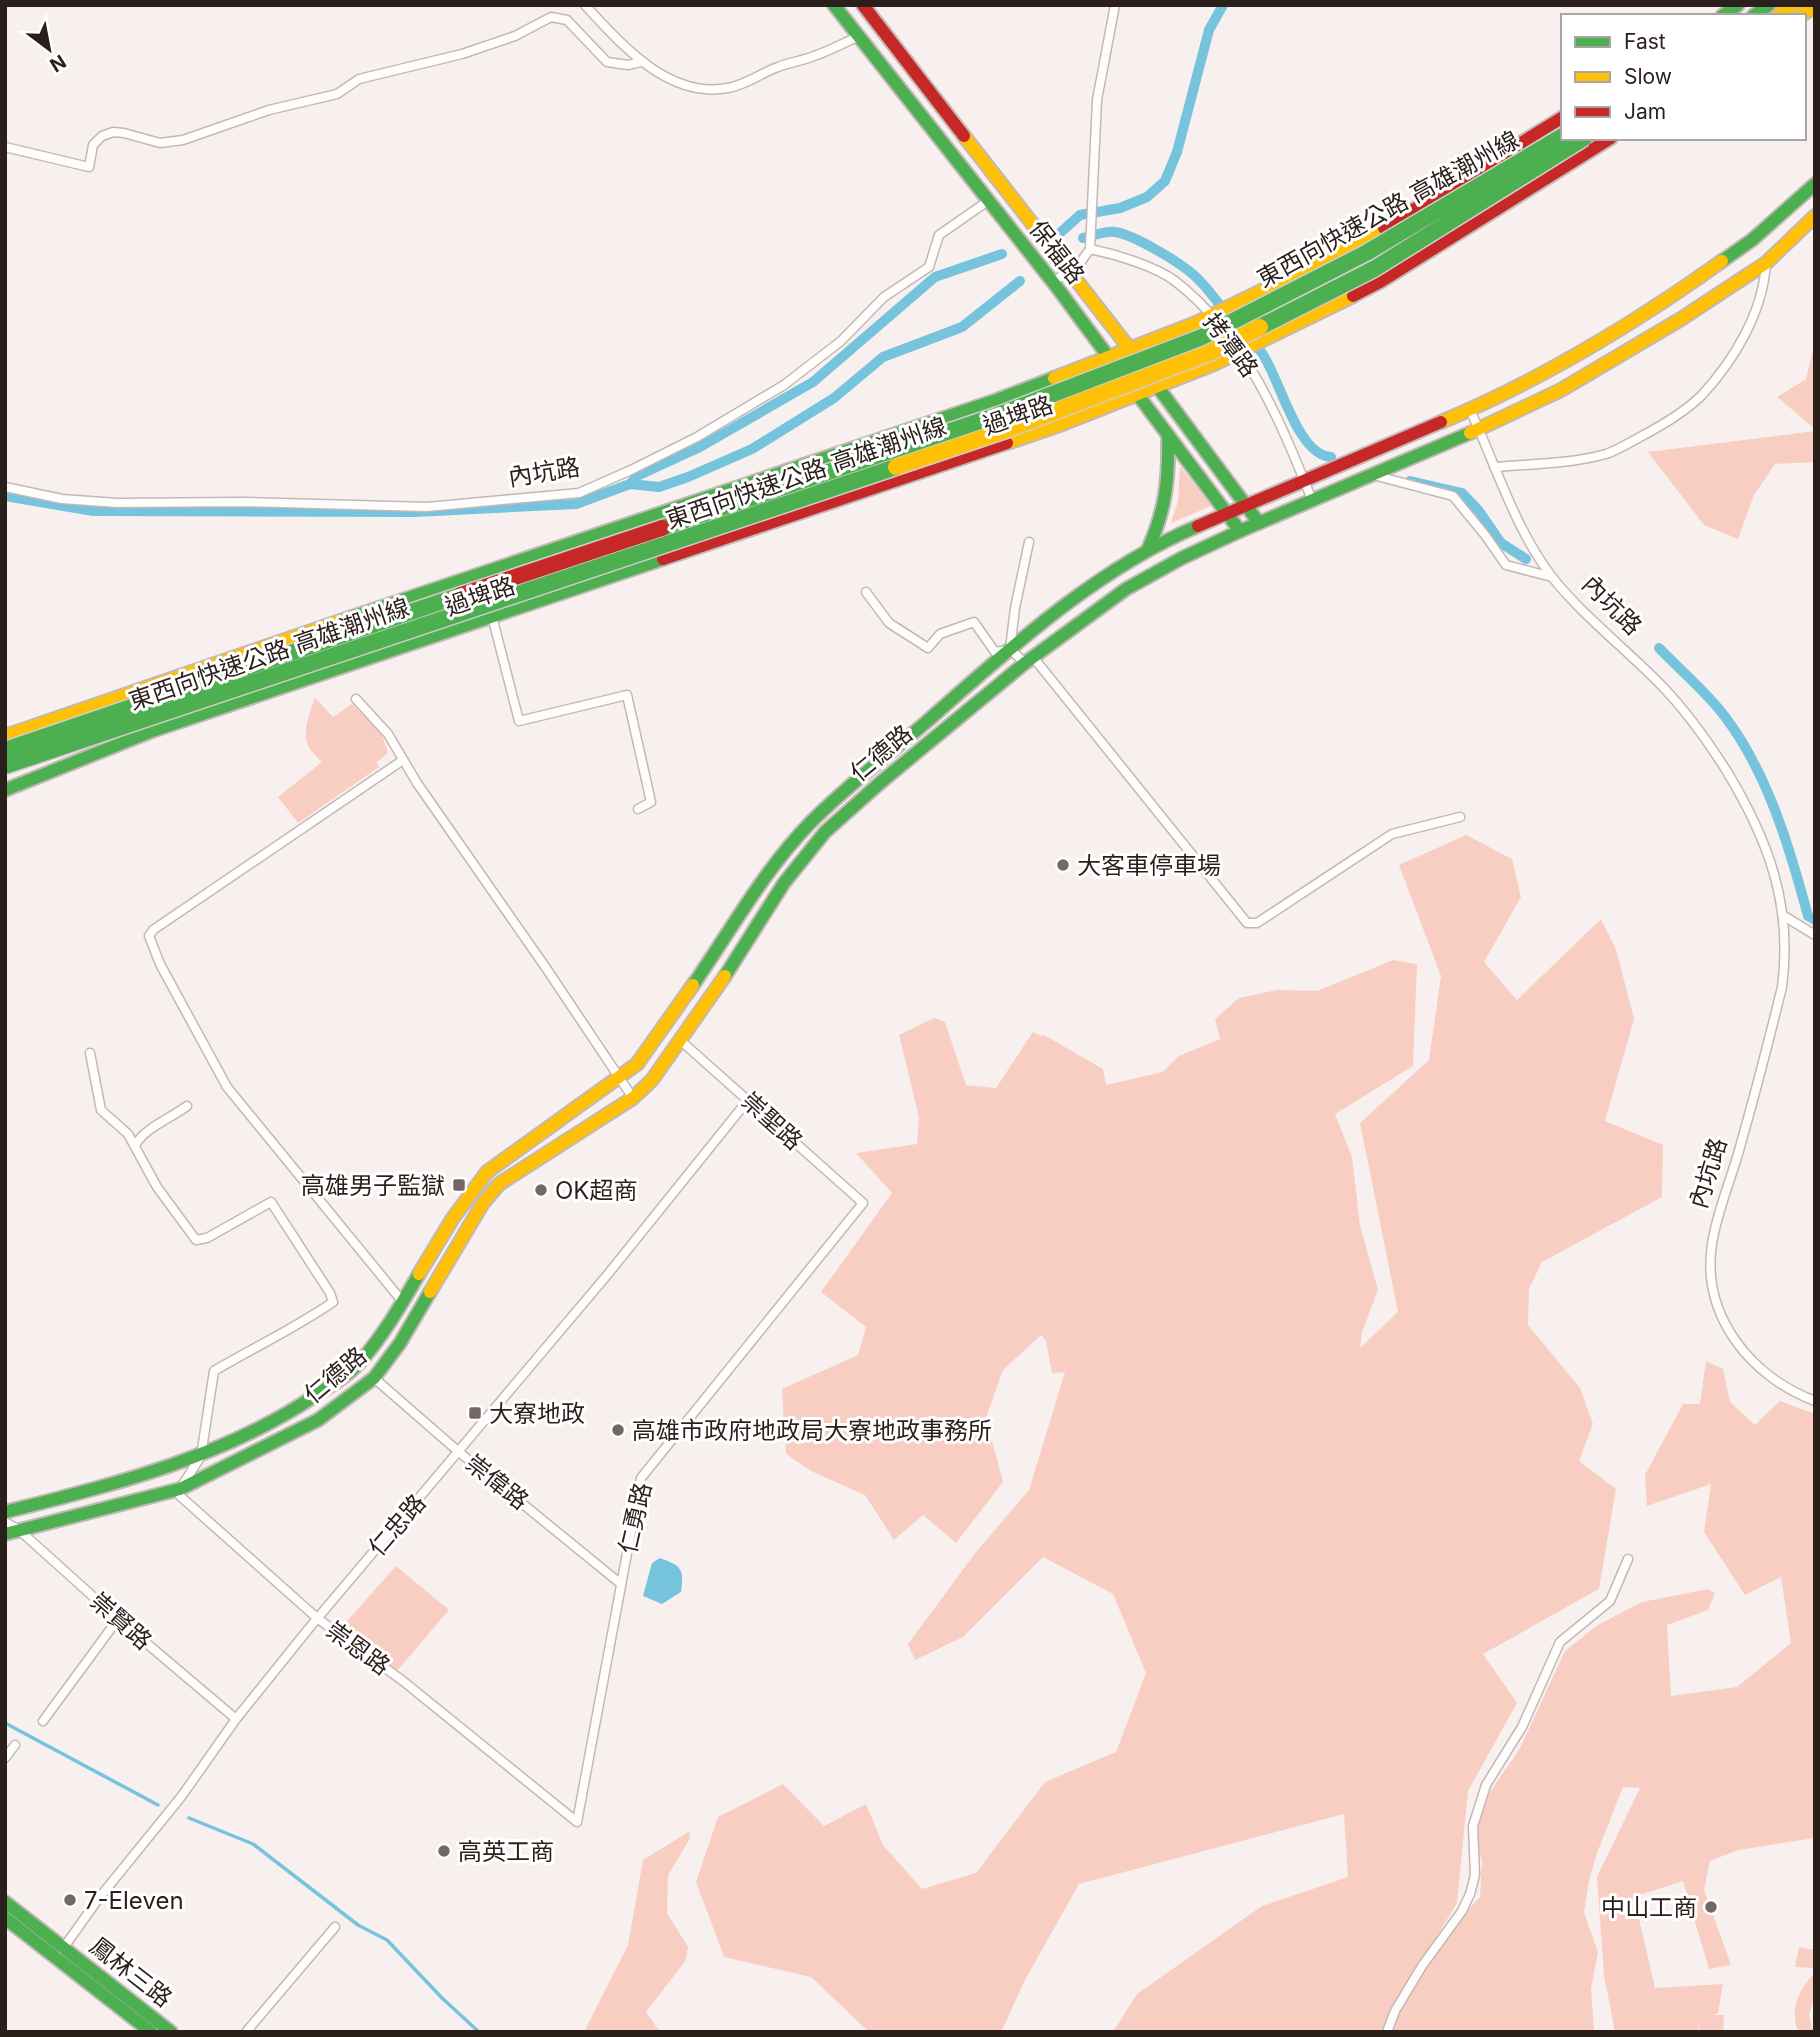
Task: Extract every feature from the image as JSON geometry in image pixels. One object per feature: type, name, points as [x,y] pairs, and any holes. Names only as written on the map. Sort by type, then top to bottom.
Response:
[{"type":"main road","name":"保福路","points":[[834,5],[1053,282],[1240,531]]},
{"type":"main road","name":"保福路","points":[[863,5],[1130,349],[1259,523]]},
{"type":"main road","name":"過埤路","points":[[5,736],[994,401],[1130,349],[1213,315],[1361,242],[1561,118]]},
{"type":"main road","name":"東西向快速公路 高雄潮州線","points":[[5,750],[998,415],[1202,337],[1366,253],[1561,137]]},
{"type":"main road","name":"東西向快速公路 高雄潮州線","points":[[5,766],[990,435],[1209,353],[1374,269],[1581,140]]},
{"type":"main road","name":"過埤路","points":[[5,790],[152,731],[1057,426],[1158,387],[1243,350],[1380,282],[1608,140]]},
{"type":"main road","points":[[1226,512],[1470,410],[1551,370],[1668,300],[1752,240],[1815,184]]},
{"type":"main road","points":[[1240,531],[1479,429],[1561,390],[1766,263],[1815,216]]},
{"type":"main road","points":[[1148,550],[1165,510],[1169,486],[1168,435]]},
{"type":"main road","name":"仁德路","points":[[5,1512],[142,1476],[201,1455],[306,1404],[358,1365],[384,1331],[468,1193],[487,1172],[637,1064],[725,939],[758,885],[811,822],[1010,649],[1113,570],[1226,512]]},
{"type":"main road","name":"仁德路","points":[[10,1528],[180,1489],[318,1420],[374,1378],[400,1343],[483,1203],[499,1184],[633,1098],[652,1080],[744,949],[784,883],[825,832],[881,782],[1029,660],[1126,589],[1182,558],[1240,531]]},
{"type":"main road","points":[[5,774],[148,719]]},
{"type":"main road","points":[[5,1902],[60,1953]]},
{"type":"main road","points":[[5,1917],[60,1953]]},
{"type":"main road","name":"鳳林三路","points":[[60,1953],[150,2032]]},
{"type":"main road","name":"鳳林三路","points":[[60,1953],[171,2032]]},
{"type":"street","points":[[585,5],[641,62],[670,80],[705,89],[727,88],[746,83],[777,67],[815,56],[859,36]]},
{"type":"street","points":[[1053,282],[1080,263],[1091,246],[1097,100],[1115,5]]},
{"type":"street","points":[[5,147],[89,167],[93,145],[102,136],[113,132],[124,132],[160,143],[183,140],[268,110],[337,94],[359,79],[462,54],[515,36],[551,17],[567,20],[607,62],[628,65],[641,62]]},
{"type":"street","name":"內坑路","points":[[5,487],[62,499],[117,503],[243,502],[427,508],[579,493],[687,442],[784,385],[841,341],[884,297],[929,267],[939,235],[988,201]]},
{"type":"street","name":"拷潭路","points":[[1091,246],[1126,258],[1173,280],[1213,315],[1243,350],[1271,404],[1312,500]]},
{"type":"street","points":[[1494,467],[1565,462],[1608,453],[1684,411],[1715,379],[1744,336],[1760,304],[1766,263]]},
{"type":"street","name":"內坑路","points":[[1470,410],[1527,537],[1552,577],[1677,702],[1742,797],[1765,845],[1776,876],[1784,916],[1785,964],[1782,987],[1739,1151],[1718,1214],[1710,1265],[1718,1305],[1729,1332],[1745,1356],[1767,1376],[1796,1394],[1815,1401]]},
{"type":"street","name":"內坑路","points":[[1372,474],[1453,496],[1486,535],[1506,565],[1552,577]]},
{"type":"street","points":[[1010,649],[1015,608],[1029,542]]},
{"type":"street","points":[[866,592],[889,623],[929,648],[940,634],[974,622],[995,652],[1010,649],[1029,660],[1247,923],[1257,923],[1392,834],[1460,817]]},
{"type":"street","points":[[492,616],[519,720],[627,695],[651,802],[638,810]]},
{"type":"street","points":[[356,699],[388,733],[403,760],[633,1098]]},
{"type":"street","points":[[402,1301],[227,1087],[160,964],[149,936],[153,929],[403,760]]},
{"type":"street","points":[[1784,916],[1815,934]]},
{"type":"street","name":"崇聖路","points":[[680,1040],[863,1203]]},
{"type":"street","points":[[90,1053],[101,1110],[128,1134],[157,1187],[196,1240],[207,1238],[271,1202],[333,1301],[311,1317],[214,1371],[201,1455],[180,1489]]},
{"type":"street","name":"仁忠路","points":[[60,1953],[99,1898],[181,1797],[236,1719],[317,1618],[608,1274],[748,1100]]},
{"type":"street","points":[[135,1144],[143,1133],[159,1126],[187,1106]]},
{"type":"street","name":"仁勇路","points":[[577,1822],[640,1478],[863,1203]]},
{"type":"street","name":"崇偉路","points":[[374,1378],[459,1452],[621,1584]]},
{"type":"street","name":"崇恩路","points":[[180,1489],[183,1499],[317,1618],[403,1681],[577,1822]]},
{"type":"street","name":"崇賢路","points":[[10,1528],[236,1719]]},
{"type":"street","points":[[1387,2032],[1422,1966],[1462,1911],[1470,1894],[1475,1875],[1473,1826],[1486,1785],[1522,1727],[1560,1642],[1610,1601],[1628,1559]]},
{"type":"street","points":[[43,1721],[118,1619]]},
{"type":"street","points":[[5,1758],[15,1745]]},
{"type":"street","points":[[246,2032],[335,1927]]},
{"type":"shaded area","points":[[1815,342],[1815,429],[1777,397],[1806,379]]},
{"type":"shaded area","points":[[1815,431],[1815,462],[1775,464],[1754,495],[1738,539],[1704,525],[1648,452]]},
{"type":"shaded area","points":[[1180,466],[1211,506],[1171,523],[1178,501]]},
{"type":"shaded area","points":[[315,698],[333,717],[352,704],[382,734],[388,753],[377,762],[379,767],[298,823],[278,797],[322,762],[310,749],[306,737],[307,723]]},
{"type":"shaded area","points":[[1466,835],[1512,859],[1521,897],[1484,962],[1517,1000],[1601,919],[1616,949],[1634,1019],[1605,1121],[1663,1145],[1662,1197],[1542,1262],[1529,1289],[1528,1325],[1580,1388],[1593,1424],[1579,1461],[1616,1489],[1599,1589],[1483,1654],[1517,1703],[1468,1791],[1457,1903],[1429,1949],[1480,1897],[1482,1861],[1472,1831],[1485,1799],[1519,1750],[1565,1651],[1598,1625],[1642,1602],[1708,1589],[1715,1593],[1708,1610],[1667,1625],[1671,1696],[1737,1687],[1791,1643],[1781,1577],[1745,1595],[1704,1532],[1711,1484],[1647,1506],[1645,1475],[1683,1404],[1700,1404],[1706,1361],[1723,1369],[1730,1402],[1755,1425],[1780,1401],[1815,1414],[1815,1838],[1738,1850],[1710,1861],[1704,1890],[1731,1965],[1709,1969],[1683,1881],[1634,1897],[1655,1988],[1723,1984],[1718,2013],[1714,2015],[1724,2015],[1723,2032],[1699,2032],[1699,2019],[1698,2032],[1615,2032],[1604,1975],[1597,1877],[1640,1788],[1623,1787],[1589,1880],[1584,1912],[1598,1952],[1591,1989],[1596,2032],[1113,2032],[1137,1994],[1262,1906],[1348,1877],[1344,1814],[1079,1884],[1025,1980],[1001,2032],[869,2032],[811,1977],[724,1957],[696,1882],[718,1817],[783,1784],[824,1826],[866,1804],[883,1845],[922,1889],[976,1873],[1045,1782],[1116,1752],[1146,1673],[1113,1594],[1043,1557],[963,1637],[915,1660],[908,1644],[976,1552],[1029,1490],[1065,1372],[1052,1373],[1046,1341],[1041,1335],[1003,1370],[986,1418],[1003,1482],[956,1543],[923,1515],[894,1540],[865,1495],[811,1471],[786,1454],[782,1389],[858,1355],[866,1327],[821,1292],[892,1193],[856,1153],[917,1144],[919,1117],[899,1035],[934,1018],[945,1022],[966,1085],[996,1088],[1033,1032],[1044,1035],[1103,1069],[1106,1085],[1163,1072],[1179,1056],[1220,1039],[1215,1019],[1239,998],[1277,990],[1317,991],[1393,960],[1417,964],[1413,1066],[1335,1114],[1352,1157],[1360,1225],[1378,1290],[1362,1332],[1360,1348],[1398,1312],[1360,1123],[1429,1060],[1441,976],[1399,865]]},
{"type":"shaded area","points":[[396,1566],[449,1610],[396,1672],[339,1630]]},
{"type":"shaded area","points":[[690,1831],[689,1840],[668,1875],[667,1913],[688,1947],[686,1960],[646,2012],[660,2032],[584,2032],[628,1945],[643,1860]]},
{"type":"shaded area","points":[[1799,1947],[1815,1950],[1815,1968],[1795,1967]]},
{"type":"shaded area","points":[[1815,1973],[1815,1995],[1809,2015],[1813,2032],[1798,2032],[1795,2015],[1797,2000]]},
{"type":"water","points":[[660,1558],[677,1566],[682,1578],[681,1592],[662,1604],[643,1596],[652,1563]]},
{"type":"waterway","points":[[1061,232],[1080,215],[1120,208],[1147,197],[1165,181],[1177,152],[1209,30],[1223,5]]},
{"type":"waterway","points":[[1083,238],[1108,232],[1124,234],[1159,252],[1192,274],[1262,353],[1290,414],[1308,444],[1319,453],[1331,457]]},
{"type":"waterway","points":[[5,496],[93,511],[414,512],[576,504],[630,484],[637,476],[700,447],[813,382],[935,277],[1002,254]]},
{"type":"waterway","points":[[630,484],[659,487],[752,449],[834,398],[883,357],[962,327],[1020,281]]},
{"type":"waterway","points":[[1410,481],[1462,493],[1479,511],[1501,543],[1526,559]]},
{"type":"waterway","points":[[1659,648],[1711,699],[1741,740],[1776,813],[1808,916],[1815,920]]},
{"type":"waterway","points":[[5,1723],[158,1805]]},
{"type":"waterway","points":[[189,1818],[253,1844],[358,1925],[387,1940],[442,1998],[479,2032]]},
{"type":"traffic: fast","points":[[834,5],[1056,286],[1113,363]]},
{"type":"traffic: fast","points":[[1725,14],[1738,5]]},
{"type":"traffic: fast","points":[[1756,14],[1769,5]]},
{"type":"traffic: fast","points":[[662,528],[998,415],[1202,337],[1366,253],[1561,137]]},
{"type":"traffic: fast","points":[[1260,327],[1374,269],[1581,140]]},
{"type":"traffic: fast","points":[[1722,261],[1752,240],[1815,184]]},
{"type":"traffic: fast","points":[[352,617],[994,401],[1054,378]]},
{"type":"traffic: fast","points":[[1154,382],[1259,523]]},
{"type":"traffic: fast","points":[[1135,391],[1240,531]]},
{"type":"traffic: fast","points":[[725,976],[784,883],[825,832],[1025,663],[1126,589],[1182,558],[1240,531],[1470,433]]},
{"type":"traffic: fast","points":[[1148,549],[1165,494],[1168,435]]},
{"type":"traffic: fast","points":[[5,766],[896,467]]},
{"type":"traffic: fast","points":[[693,985],[778,860],[838,796],[1020,640],[1088,588],[1160,544],[1198,526]]},
{"type":"traffic: fast","points":[[5,790],[152,731],[663,559]]},
{"type":"traffic: fast","points":[[5,750],[461,595]]},
{"type":"traffic: fast","points":[[5,1512],[164,1468],[203,1454],[277,1419],[355,1367],[384,1331],[419,1274]]},
{"type":"traffic: fast","points":[[5,1534],[180,1489],[318,1420],[374,1378],[400,1343],[430,1292]]},
{"type":"traffic: fast","points":[[5,1902],[171,2032]]},
{"type":"traffic: fast","points":[[5,1918],[151,2032]]},
{"type":"traffic: slow","points":[[1780,14],[1793,5]]},
{"type":"traffic: slow","points":[[1803,14],[1815,6]]},
{"type":"traffic: slow","points":[[964,136],[1133,353]]},
{"type":"traffic: slow","points":[[1470,433],[1561,390],[1681,319],[1766,263],[1815,216]]},
{"type":"traffic: slow","points":[[1054,378],[1196,323],[1361,242],[1384,228]]},
{"type":"traffic: slow","points":[[1441,422],[1515,388],[1621,329],[1722,261]]},
{"type":"traffic: slow","points":[[1007,443],[1214,364],[1353,296]]},
{"type":"traffic: slow","points":[[896,467],[1003,431],[1209,353],[1260,327]]},
{"type":"traffic: slow","points":[[5,736],[352,617]]},
{"type":"traffic: slow","points":[[430,1292],[483,1203],[499,1184],[633,1098],[652,1080],[725,976]]},
{"type":"traffic: slow","points":[[419,1274],[453,1218],[487,1172],[637,1064],[693,985]]},
{"type":"traffic: jam","points":[[863,5],[964,136]]},
{"type":"traffic: jam","points":[[1384,228],[1561,118]]},
{"type":"traffic: jam","points":[[1353,296],[1380,282],[1608,140]]},
{"type":"traffic: jam","points":[[1198,526],[1441,422]]},
{"type":"traffic: jam","points":[[663,559],[1007,443]]},
{"type":"traffic: jam","points":[[461,595],[662,528]]},
{"type":"place","name":"大客車停車場","points":[[1063,865]]},
{"type":"place","name":"高雄男子監獄","points":[[459,1185]]},
{"type":"place","name":"OK超商","points":[[541,1190]]},
{"type":"place","name":"大寮地政","points":[[475,1413]]},
{"type":"place","name":"高雄市政府地政局大寮地政事務所","points":[[618,1430]]},
{"type":"place","name":"高英工商","points":[[444,1851]]},
{"type":"place","name":"7-Eleven","points":[[70,1900]]},
{"type":"place","name":"中山工商","points":[[1711,1907]]}]
